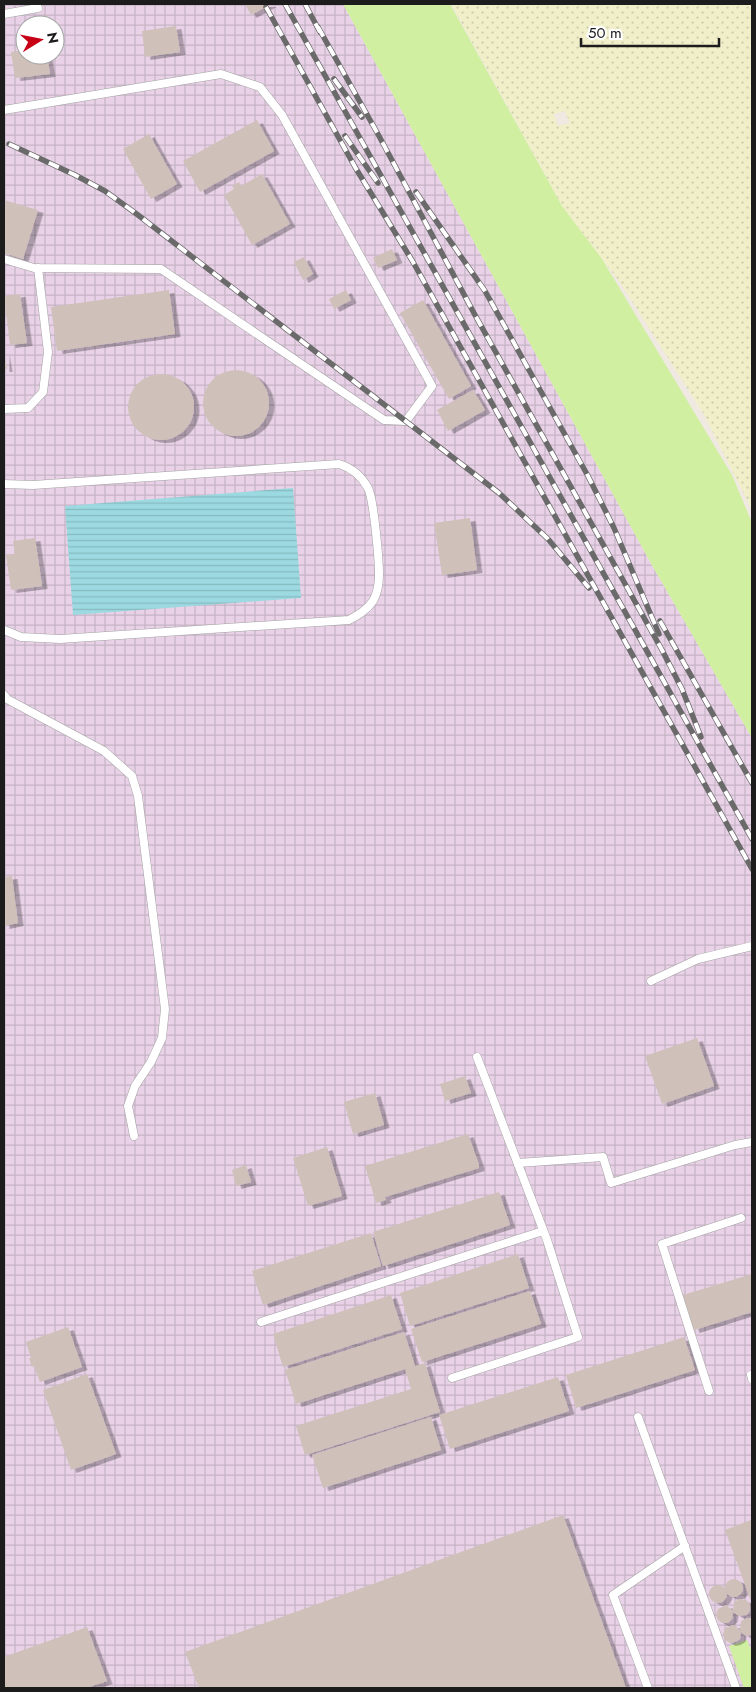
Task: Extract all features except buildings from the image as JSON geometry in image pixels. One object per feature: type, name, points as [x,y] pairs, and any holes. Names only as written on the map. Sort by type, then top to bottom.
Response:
[{"type":"lane","points":[[4,14],[38,8]]},
{"type":"lane","points":[[4,110],[221,74],[260,86],[282,115],[432,386],[406,421],[384,420],[161,269],[38,268],[4,260]]},
{"type":"lane","points":[[4,409],[28,408],[43,392],[48,352],[38,268]]},
{"type":"lane","points":[[4,484],[33,485],[339,464],[350,468],[361,477],[368,489],[372,502],[379,575],[377,591],[372,602],[362,613],[349,620],[60,639],[21,637],[4,630]]},
{"type":"lane","points":[[4,695],[7,699],[104,751],[132,776],[136,789],[165,1009],[162,1038],[151,1062],[135,1086],[128,1106],[134,1136]]},
{"type":"lane","points":[[651,981],[698,958],[752,946]]},
{"type":"lane","points":[[452,1378],[578,1337],[543,1231],[478,1057]]},
{"type":"lane","points":[[518,1163],[603,1157],[611,1183],[736,1145],[752,1142]]},
{"type":"lane","points":[[709,1391],[662,1244],[741,1218]]},
{"type":"lane","points":[[261,1322],[543,1231]]},
{"type":"lane","points":[[638,1417],[736,1688]]},
{"type":"lane","points":[[648,1688],[613,1594],[685,1546]]},
{"type":"shaded area","points":[[4,4],[343,4],[653,567],[752,738],[752,1688],[4,1688]]},
{"type":"green space","points":[[343,4],[450,4],[562,206],[602,259],[732,475],[752,523],[752,738],[653,567]]},
{"type":"green space","points":[[451,4],[752,4],[752,510],[703,413],[621,284],[562,206]],"holes":[[[565,111],[570,123],[558,126],[554,114]]]},
{"type":"green space","points":[[747,1640],[752,1652],[752,1688],[744,1688],[729,1646]]},
{"type":"water","points":[[293,488],[301,598],[73,615],[65,506]]},
{"type":"railway","points":[[285,4],[752,839]]},
{"type":"railway","points":[[305,4],[320,32]]},
{"type":"railway","points":[[266,7],[355,167],[413,262],[752,869]]},
{"type":"railway","points":[[318,27],[475,315],[662,650],[682,689],[701,737]]},
{"type":"railway","points":[[334,79],[362,117]]},
{"type":"railway","points":[[345,136],[378,183]]},
{"type":"railway","points":[[9,144],[105,191],[138,215],[499,493],[548,539],[589,588]]},
{"type":"railway","points":[[416,192],[485,291],[588,476],[614,528],[659,634]]},
{"type":"railway","points":[[660,621],[752,783]]}]
